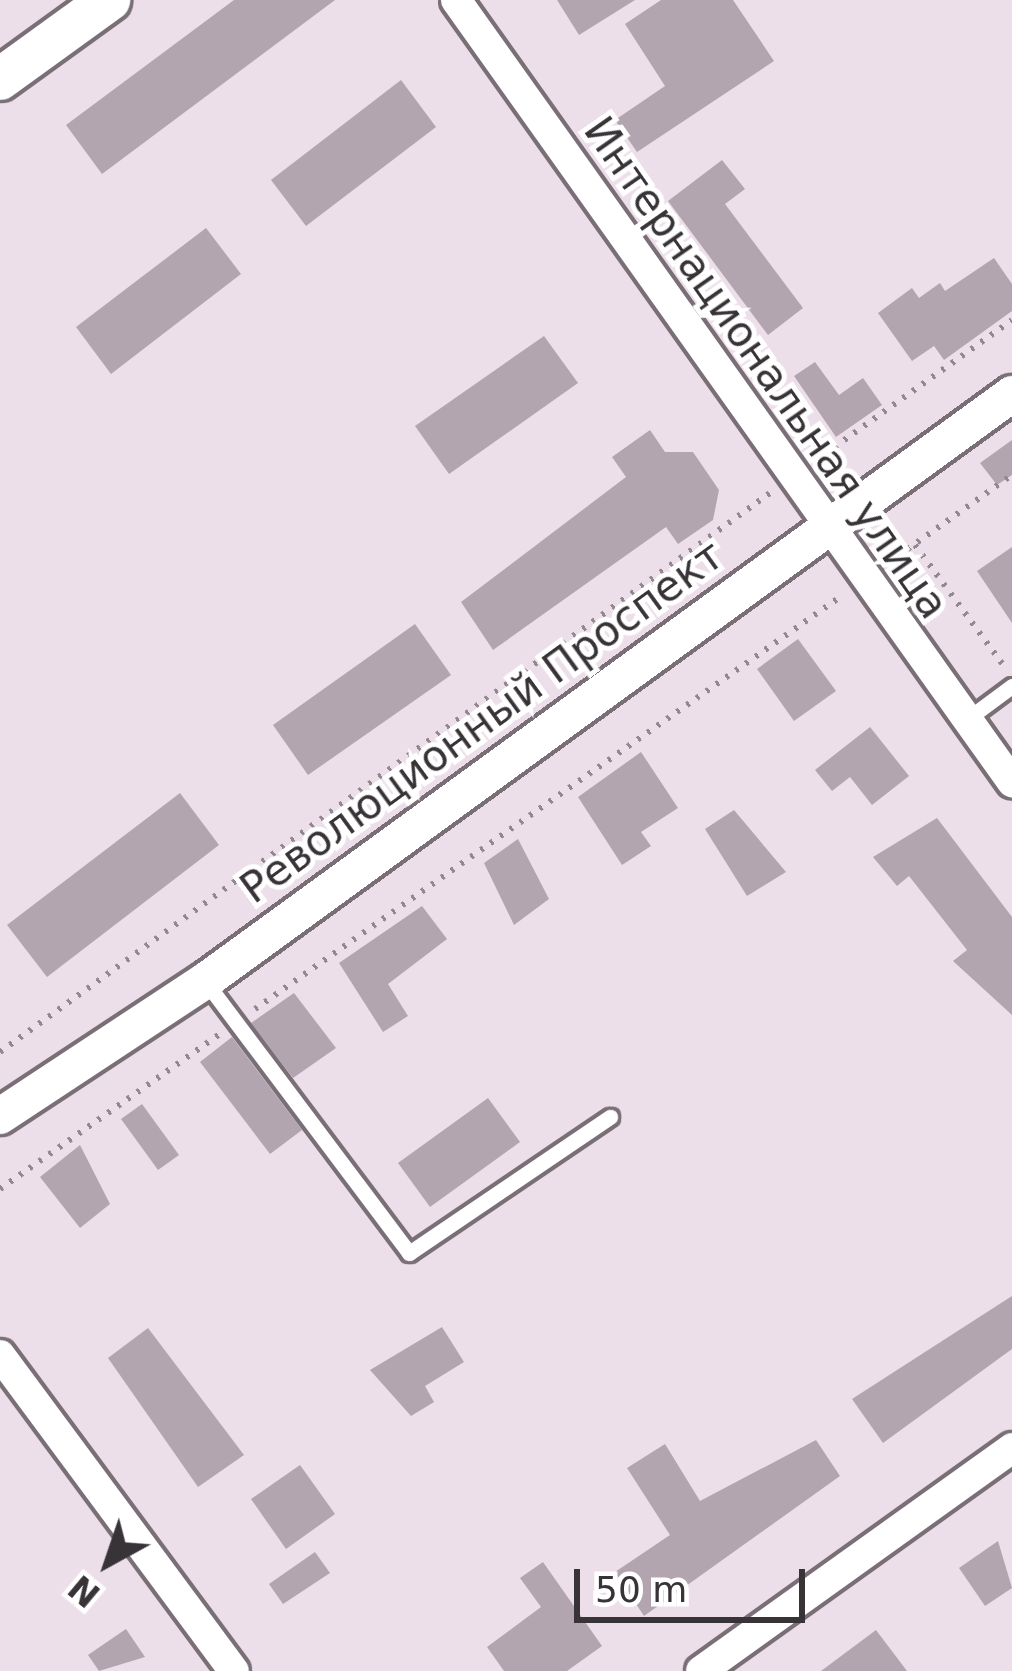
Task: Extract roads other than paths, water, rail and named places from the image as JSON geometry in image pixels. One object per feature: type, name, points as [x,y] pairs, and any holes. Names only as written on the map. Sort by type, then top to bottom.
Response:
[{"type":"main road","points":[[0,79],[109,0]]},
{"type":"street","name":"Интернациональная улица","points":[[456,0],[822,529],[1012,782]]},
{"type":"street","name":"Революционный Проспект","points":[[0,1116],[205,981],[1012,394]]},
{"type":"street","points":[[0,1355],[234,1671]]},
{"type":"street","points":[[701,1671],[1012,1448]]},
{"type":"lane","points":[[966,720],[1012,682]]},
{"type":"lane","points":[[205,981],[409,1253],[610,1117]]}]
